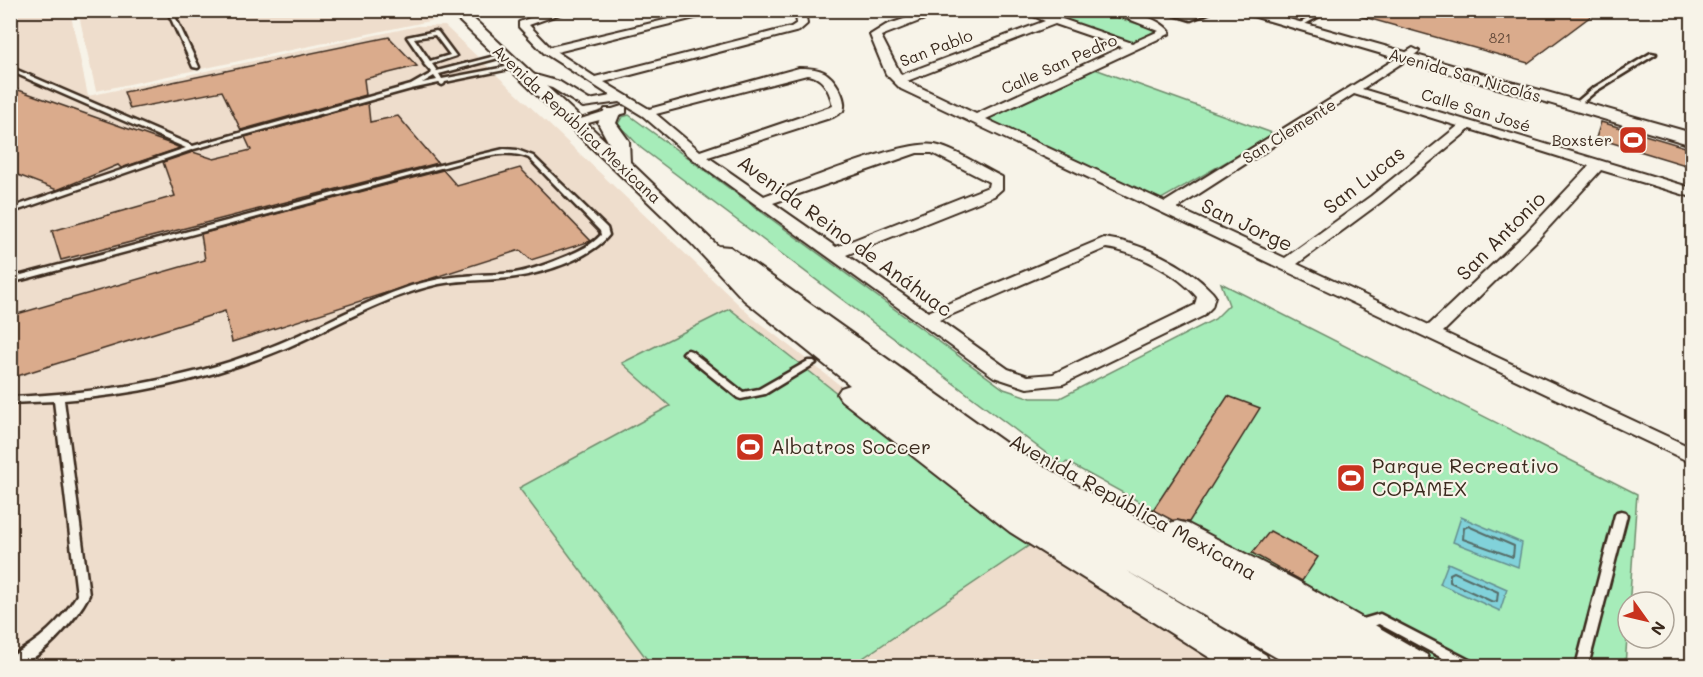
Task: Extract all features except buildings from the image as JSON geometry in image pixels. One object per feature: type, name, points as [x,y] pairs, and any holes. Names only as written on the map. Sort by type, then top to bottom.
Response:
[{"type":"street","name":"Avenida República Mexicana","points":[[455,10],[699,238],[757,289],[987,473],[1039,506],[1252,624],[1322,666]]},
{"type":"street","name":"Avenida Reino de Anáhuac","points":[[566,10],[525,21],[524,27],[548,51],[624,98],[761,202],[925,320],[1001,373],[1015,380],[1039,383],[1056,380],[1197,312],[1203,307],[1206,296],[1195,283],[1128,248],[1112,243],[1095,244],[925,320]]},
{"type":"street","points":[[548,51],[722,10]]},
{"type":"street","points":[[594,81],[799,26],[803,21],[800,10]]},
{"type":"street","points":[[897,81],[874,39],[875,35],[890,27],[944,10]]},
{"type":"street","points":[[1024,10],[1135,48]]},
{"type":"street","name":"Calle San Pedro","points":[[976,119],[1164,34],[1164,29],[1111,10]]},
{"type":"street","name":"Avenida San Nicolás","points":[[1239,10],[1301,24],[1579,102],[1692,130]]},
{"type":"street","name":"Avenida San Nicolás","points":[[1267,10],[1301,24]]},
{"type":"street","name":"San Pablo","points":[[897,81],[1053,21]]},
{"type":"street","name":"San Clemente","points":[[1165,209],[1408,54]]},
{"type":"street","points":[[516,67],[556,85],[587,104],[624,98]]},
{"type":"street","points":[[577,122],[611,113],[641,110],[799,72],[813,72],[824,77],[839,102],[839,108],[828,114],[698,156]]},
{"type":"street","name":"San Jorge","points":[[897,81],[1284,266],[1692,456]]},
{"type":"street","name":"Calle San José","points":[[1354,90],[1692,193]]},
{"type":"street","name":"Avenida San Nicolás","points":[[1579,102],[1692,139]]},
{"type":"street","points":[[611,113],[607,123],[620,141],[620,162]]},
{"type":"street","name":"San Lucas","points":[[1284,266],[1376,199],[1467,124]]},
{"type":"street","points":[[761,202],[896,154],[917,149],[940,151],[997,180],[995,189],[989,193],[834,254]]},
{"type":"street","name":"San Antonio","points":[[1430,334],[1531,237],[1598,165]]},
{"type":"street","name":"Avenida República Mexicana","points":[[729,264],[735,298],[811,363],[939,464],[1021,523],[1253,666]]},
{"type":"street","name":"Avenida República Mexicana","points":[[729,264],[787,285],[1029,453],[1253,573],[1385,657]]},
{"type":"street","name":"Avenida República Mexicana","points":[[757,289],[1004,456],[1061,491],[1278,609],[1385,657]]},
{"type":"lane","points":[[169,10],[196,67]]},
{"type":"lane","points":[[1160,10],[1191,18],[1214,10]]},
{"type":"lane","points":[[1301,24],[1328,10]]},
{"type":"lane","points":[[427,64],[453,56],[436,33],[410,37],[427,64],[442,83]]},
{"type":"lane","points":[[1579,102],[1653,54]]},
{"type":"lane","points":[[410,87],[434,74],[516,67]]},
{"type":"lane","points":[[10,211],[192,148],[410,87],[442,83],[516,67]]},
{"type":"lane","points":[[10,69],[192,148]]},
{"type":"lane","points":[[10,281],[506,151],[516,151],[531,157],[604,230],[603,240],[597,245],[528,272],[421,286],[264,353],[179,380],[128,390],[59,399],[10,400]]},
{"type":"lane","points":[[688,353],[741,396],[762,392],[811,363]]},
{"type":"lane","points":[[10,664],[45,642],[72,616],[83,596],[59,399]]},
{"type":"lane","points":[[1582,666],[1621,515]]},
{"type":"lane","points":[[1385,657],[1367,623],[1380,619],[1468,666]]},
{"type":"shaded area","points":[[436,10],[444,18],[96,91],[78,11]]},
{"type":"shaded area","points":[[10,11],[70,11],[88,96],[418,26],[445,26],[753,318],[1088,577],[1224,666],[11,666]]},
{"type":"green space","points":[[1033,11],[1096,11],[1157,30],[1132,43]]},
{"type":"green space","points":[[1095,69],[1275,134],[1158,201],[984,121]]},
{"type":"green space","name":"Parque Recreativo COPAMEX","points":[[629,115],[1004,389],[1031,398],[1060,398],[1215,319],[1229,305],[1221,283],[1637,494],[1630,590],[1616,590],[1616,650],[1626,650],[1625,666],[1437,666],[1067,462],[1062,465],[641,148],[618,124],[622,117]]},
{"type":"green space","name":"Albatros Soccer","points":[[730,309],[1030,545],[851,666],[652,666],[519,488],[670,406],[622,363]]},
{"type":"water","points":[[1461,517],[1522,543],[1518,567],[1453,542]]},
{"type":"water","points":[[1448,563],[1507,589],[1500,611],[1440,584]]},
{"type":"place","name":"Boxster","points":[[1633,140]]},
{"type":"place","name":"Albatros Soccer","points":[[750,447]]},
{"type":"place","name":"Parque Recreativo COPAMEX","points":[[1351,478]]}]
